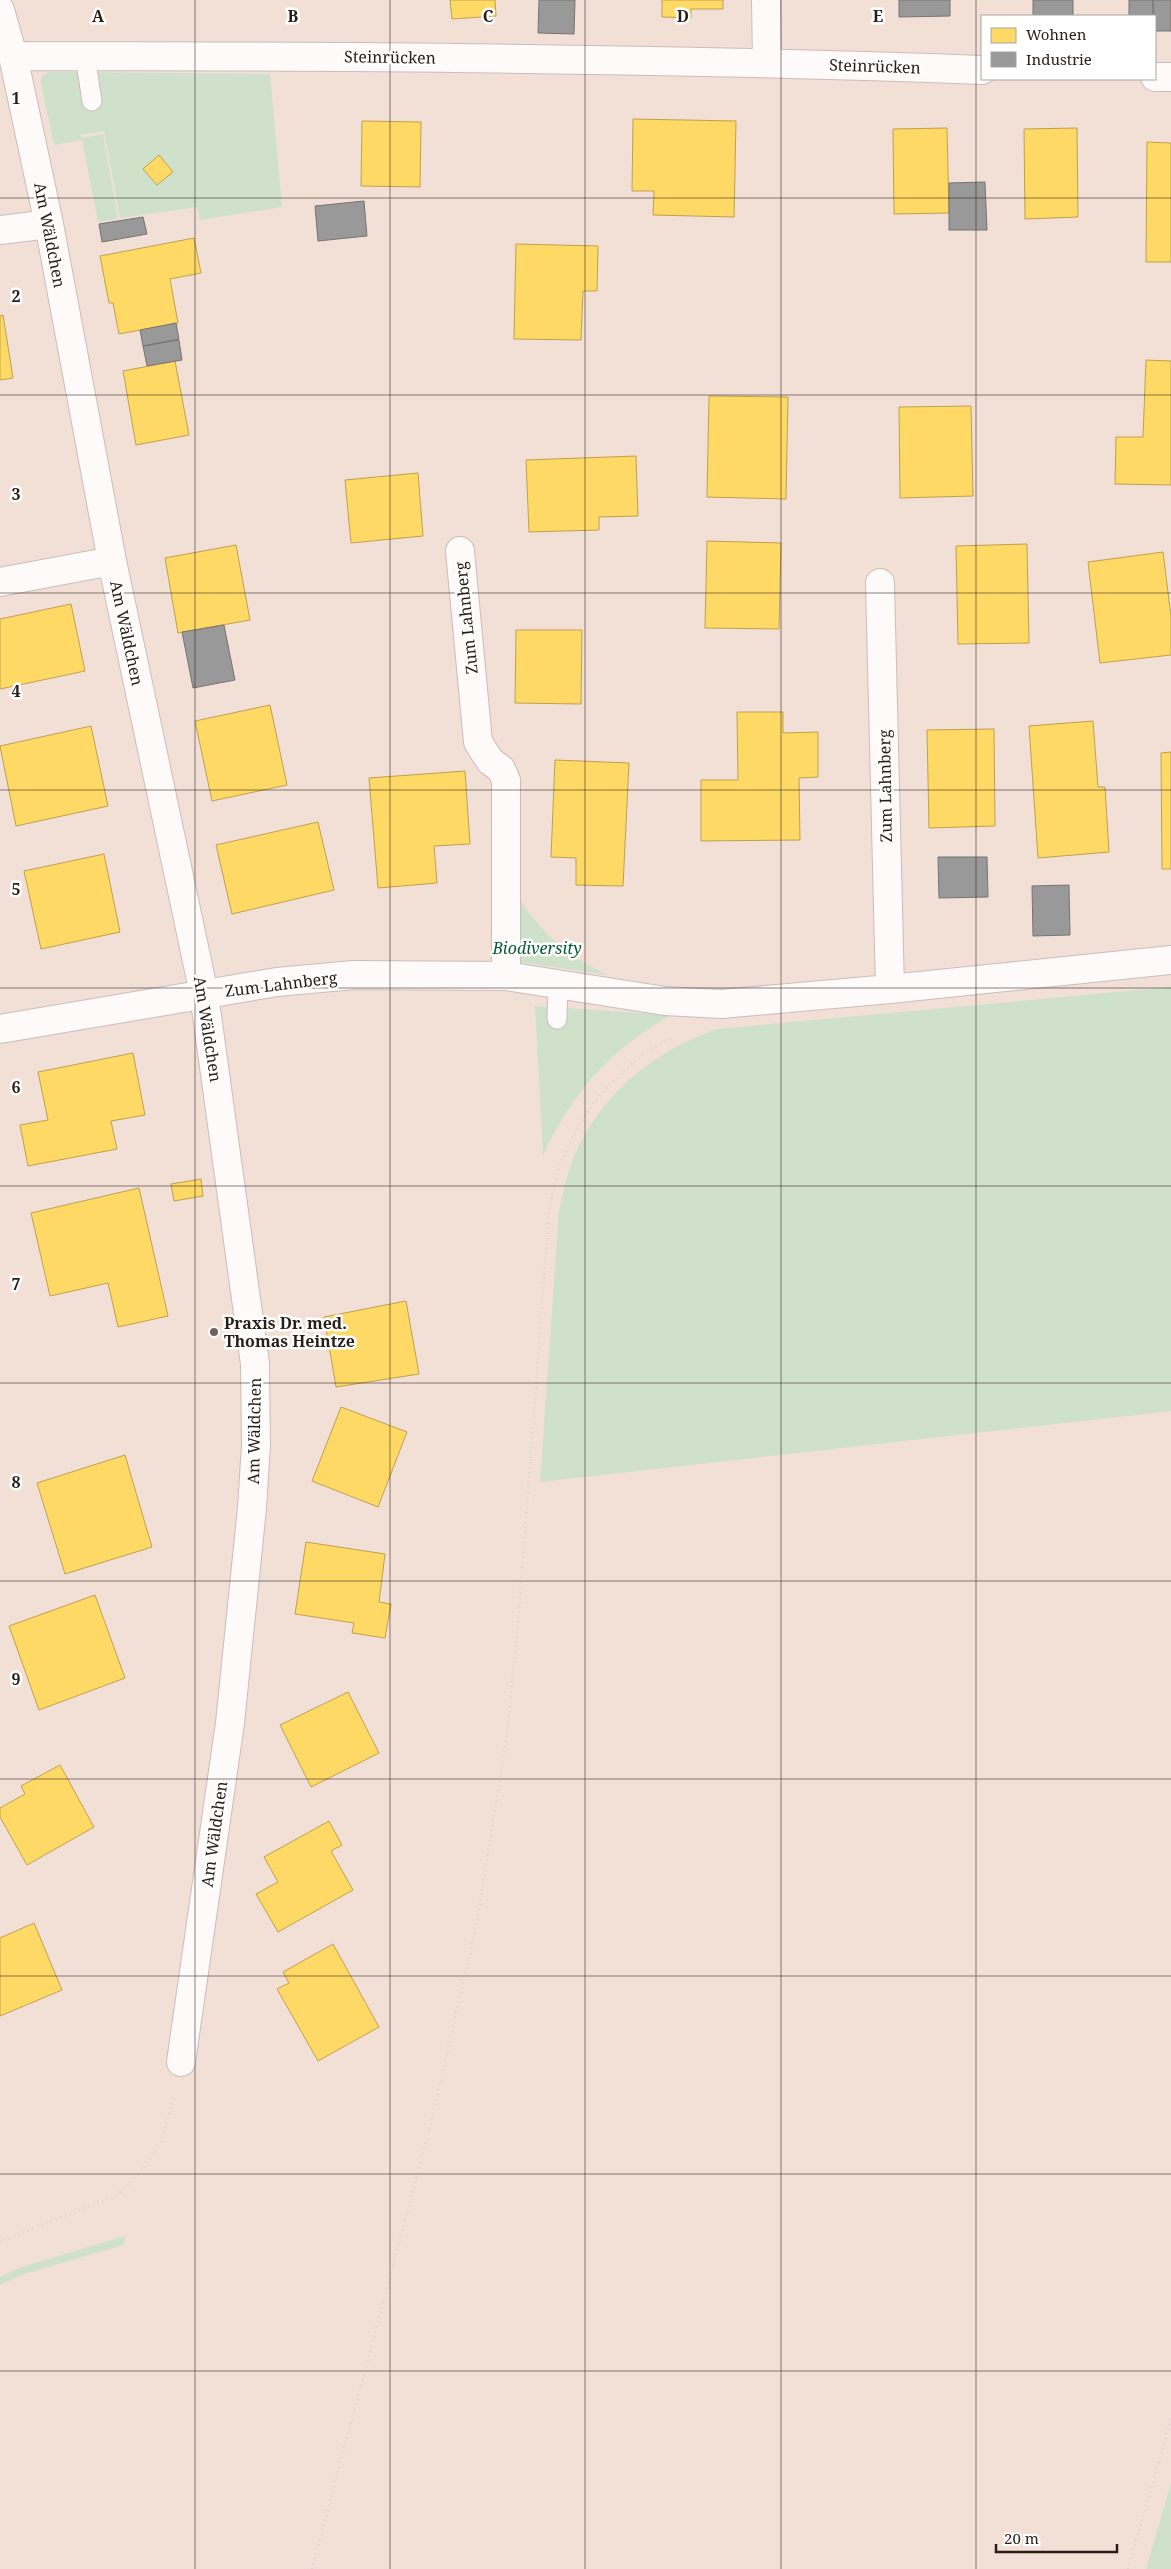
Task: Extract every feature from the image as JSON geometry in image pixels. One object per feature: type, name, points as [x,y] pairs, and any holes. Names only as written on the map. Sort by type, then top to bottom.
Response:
[{"type":"street","points":[[766,0],[767,62]]},
{"type":"street","name":"Am Wäldchen","points":[[0,10],[49,224],[112,561],[204,994],[255,1364],[256,1445],[230,1723],[182,2062]]},
{"type":"street","name":"Steinrücken","points":[[12,56],[379,56],[767,62],[981,70]]},
{"type":"street","points":[[1156,77],[1171,77]]},
{"type":"street","points":[[0,230],[49,224]]},
{"type":"street","name":"Zum Lahnberg","points":[[460,551],[478,742],[490,761],[501,770],[506,780],[506,976]]},
{"type":"street","points":[[0,582],[112,561]]},
{"type":"street","name":"Zum Lahnberg","points":[[880,583],[890,989]]},
{"type":"street","name":"Zum Lahnberg","points":[[0,1029],[277,982],[354,975],[506,976],[558,982],[665,1001],[721,1004],[890,989],[1171,960]]},
{"type":"lane","points":[[85,56],[92,101]]},
{"type":"lane","points":[[557,1019],[558,982]]},
{"type":"path","points":[[312,2569],[431,2123],[477,1922],[507,1734],[519,1612],[549,1210],[560,1166],[583,1120],[601,1095],[622,1073],[642,1056],[685,1030],[721,1004]]},
{"type":"path","points":[[0,2242],[117,2195],[134,2180],[162,2141],[182,2062]]},
{"type":"path","points":[[1128,2569],[1171,2420]]},
{"type":"green space","points":[[49,72],[270,74],[282,207],[200,220],[197,207],[120,218],[104,131],[80,135],[81,138],[103,134],[118,219],[98,222],[82,140],[54,145],[41,83],[42,76]]},
{"type":"green space","name":"Biodiversity","points":[[520,900],[538,924],[558,944],[582,961],[608,975],[519,962]]},
{"type":"green space","points":[[1171,987],[1171,1411],[540,1482],[559,1211],[569,1171],[589,1127],[618,1090],[635,1075],[674,1048],[717,1029]]},
{"type":"green space","points":[[535,1006],[671,1015],[629,1043],[595,1075],[580,1092],[567,1112],[543,1156]]},
{"type":"green space","points":[[125,2236],[124,2245],[24,2274],[0,2285],[0,2277],[21,2267]]},
{"type":"green space","points":[[1171,2483],[1171,2569],[1146,2569]]},
{"type":"building: Wohnen","points":[[450,0],[495,0],[496,16],[452,19]]},
{"type":"building: Wohnen","points":[[662,0],[723,0],[723,9],[691,9],[691,18],[662,17]]},
{"type":"building: Wohnen","points":[[633,119],[736,121],[734,217],[653,215],[654,191],[632,191]]},
{"type":"building: Wohnen","points":[[362,121],[421,122],[420,187],[361,186]]},
{"type":"building: Wohnen","points":[[947,128],[949,213],[894,214],[893,129]]},
{"type":"building: Wohnen","points":[[1077,128],[1078,217],[1025,219],[1024,129]]},
{"type":"building: Wohnen","points":[[1147,142],[1171,143],[1171,262],[1146,262]]},
{"type":"building: Wohnen","points":[[159,155],[173,172],[157,185],[143,169]]},
{"type":"building: Wohnen","points":[[194,238],[201,273],[170,279],[178,323],[119,334],[113,303],[109,303],[100,256]]},
{"type":"building: Wohnen","points":[[516,244],[598,246],[597,291],[583,291],[581,340],[514,339]]},
{"type":"building: Wohnen","points":[[3,315],[13,378],[0,380],[0,316]]},
{"type":"building: Wohnen","points":[[1146,360],[1171,361],[1171,485],[1115,484],[1116,437],[1143,437]]},
{"type":"building: Wohnen","points":[[175,361],[189,435],[136,445],[123,371]]},
{"type":"building: Wohnen","points":[[709,396],[788,397],[786,499],[707,497]]},
{"type":"building: Wohnen","points":[[971,406],[973,496],[900,498],[899,407]]},
{"type":"building: Wohnen","points":[[636,456],[638,516],[599,517],[599,530],[529,532],[526,460]]},
{"type":"building: Wohnen","points":[[418,473],[423,536],[351,543],[345,480]]},
{"type":"building: Wohnen","points":[[707,541],[781,543],[779,629],[705,628]]},
{"type":"building: Wohnen","points":[[1027,544],[1029,643],[958,644],[956,546]]},
{"type":"building: Wohnen","points":[[236,545],[250,620],[178,633],[165,558]]},
{"type":"building: Wohnen","points":[[1163,552],[1171,617],[1171,655],[1100,663],[1088,562]]},
{"type":"building: Wohnen","points":[[71,604],[85,671],[0,689],[0,619]]},
{"type":"building: Wohnen","points":[[516,630],[582,630],[581,704],[515,703]]},
{"type":"building: Wohnen","points":[[270,705],[287,785],[212,801],[195,721]]},
{"type":"building: Wohnen","points":[[737,712],[783,712],[783,733],[818,732],[818,777],[799,778],[800,840],[701,841],[701,780],[738,780]]},
{"type":"building: Wohnen","points":[[1093,721],[1098,787],[1105,787],[1109,852],[1038,858],[1029,726]]},
{"type":"building: Wohnen","points":[[91,726],[108,806],[16,826],[0,746]]},
{"type":"building: Wohnen","points":[[994,729],[995,826],[929,828],[927,730]]},
{"type":"building: Wohnen","points":[[1171,752],[1171,869],[1162,869],[1161,753]]},
{"type":"building: Wohnen","points":[[555,760],[629,763],[623,886],[576,885],[576,858],[551,857]]},
{"type":"building: Wohnen","points":[[465,771],[470,844],[434,846],[437,883],[378,888],[369,778]]},
{"type":"building: Wohnen","points":[[318,822],[334,890],[232,914],[216,845]]},
{"type":"building: Wohnen","points":[[104,854],[120,932],[41,949],[24,871]]},
{"type":"building: Wohnen","points":[[133,1053],[145,1115],[111,1121],[117,1149],[28,1166],[20,1125],[48,1120],[38,1072]]},
{"type":"building: Wohnen","points":[[201,1179],[203,1196],[174,1201],[171,1184]]},
{"type":"building: Wohnen","points":[[139,1188],[168,1316],[118,1327],[108,1283],[50,1296],[31,1213]]},
{"type":"building: Wohnen","points":[[406,1301],[419,1374],[336,1387],[324,1317]]},
{"type":"building: Wohnen","points":[[341,1407],[407,1432],[378,1507],[312,1481]]},
{"type":"building: Wohnen","points":[[125,1455],[152,1547],[65,1574],[37,1483]]},
{"type":"building: Wohnen","points":[[306,1542],[385,1554],[379,1602],[391,1604],[385,1638],[352,1633],[354,1623],[295,1614]]},
{"type":"building: Wohnen","points":[[95,1595],[125,1678],[39,1710],[9,1626]]},
{"type":"building: Wohnen","points":[[348,1692],[379,1753],[311,1787],[280,1725]]},
{"type":"building: Wohnen","points":[[60,1765],[94,1827],[27,1865],[0,1817],[0,1808],[25,1794],[21,1786]]},
{"type":"building: Wohnen","points":[[329,1821],[342,1845],[331,1851],[353,1890],[278,1932],[256,1894],[278,1882],[264,1857]]},
{"type":"building: Wohnen","points":[[34,1923],[62,1990],[0,2016],[0,1938]]},
{"type":"building: Wohnen","points":[[333,1944],[379,2027],[318,2061],[277,1989],[289,1983],[283,1972]]},
{"type":"building: Industrie","points":[[539,0],[575,0],[574,34],[538,33]]},
{"type":"building: Industrie","points":[[899,0],[950,0],[950,16],[899,17]]},
{"type":"building: Industrie","points":[[1033,0],[1073,0],[1073,15],[1033,15]]},
{"type":"building: Industrie","points":[[1129,0],[1153,0],[1153,15],[1129,15]]},
{"type":"building: Industrie","points":[[1153,0],[1171,0],[1171,31],[1156,31],[1156,15],[1154,15]]},
{"type":"building: Industrie","points":[[985,182],[987,230],[949,230],[949,183]]},
{"type":"building: Industrie","points":[[364,201],[367,236],[318,241],[315,206]]},
{"type":"building: Industrie","points":[[143,217],[147,234],[102,242],[99,224]]},
{"type":"building: Industrie","points":[[176,323],[179,339],[143,346],[140,330]]},
{"type":"building: Industrie","points":[[179,340],[182,360],[147,366],[143,346]]},
{"type":"building: Industrie","points":[[224,625],[235,680],[193,688],[182,632]]},
{"type":"building: Industrie","points":[[938,857],[987,857],[988,897],[939,898]]},
{"type":"building: Industrie","points":[[1069,885],[1070,935],[1033,936],[1032,886]]},
{"type":"place","name":"Praxis Dr. med. Thomas Heintze","points":[[214,1332]]}]
